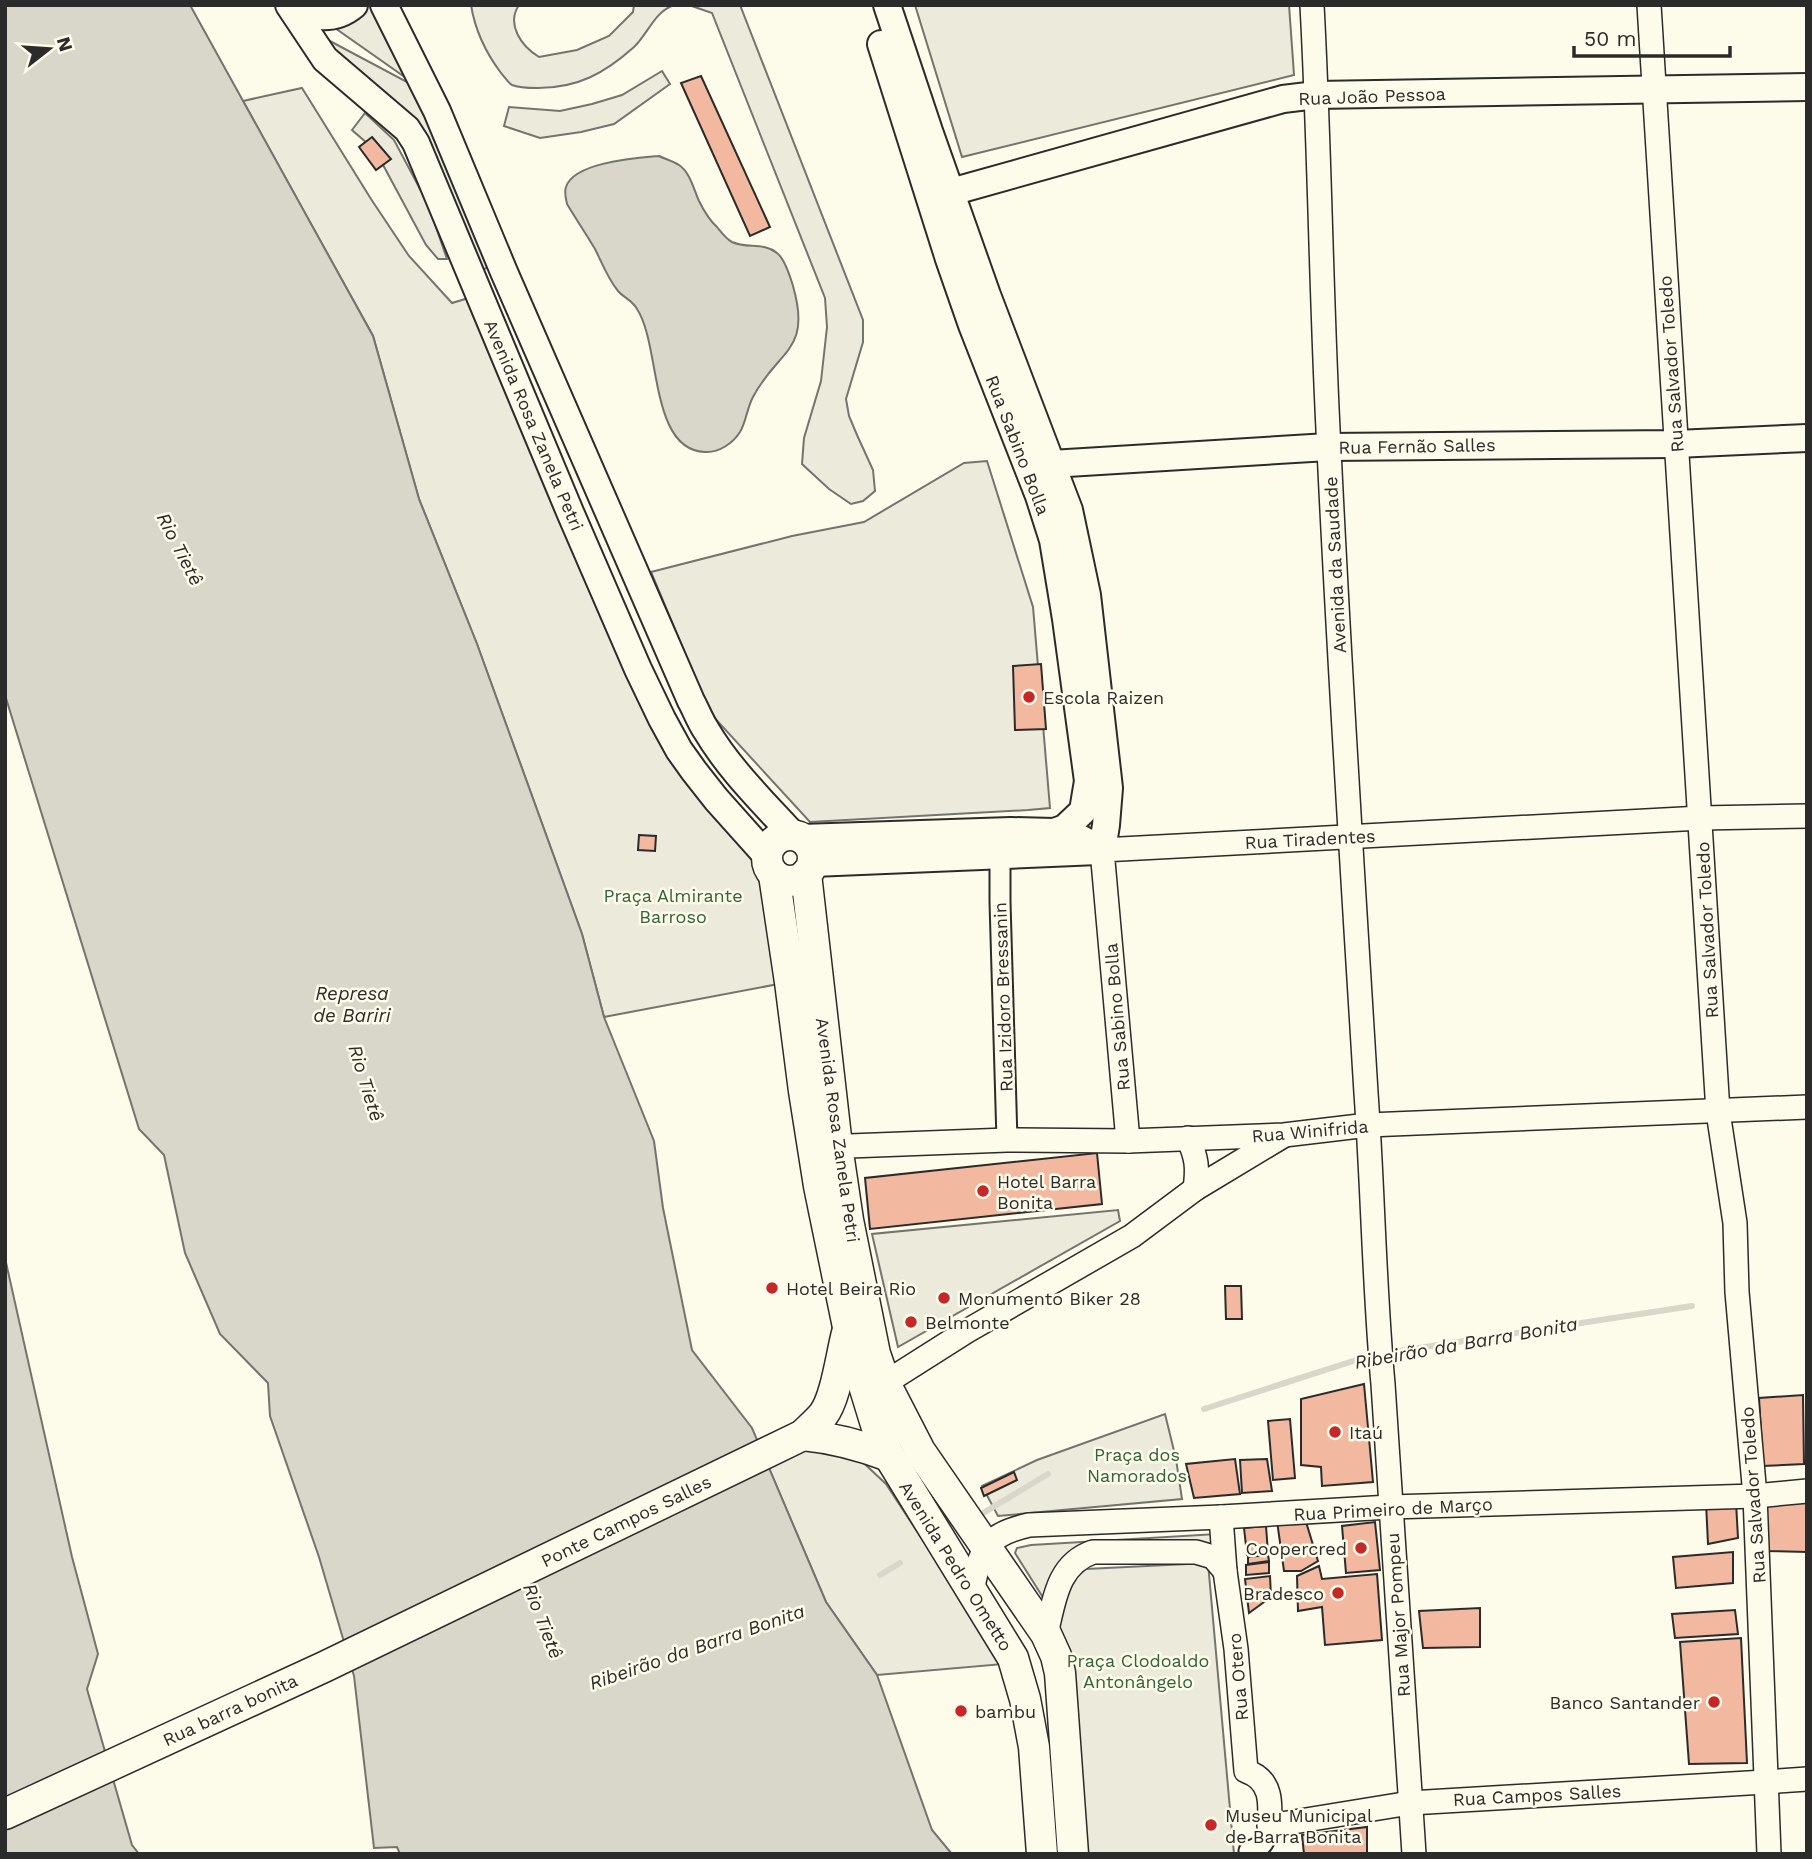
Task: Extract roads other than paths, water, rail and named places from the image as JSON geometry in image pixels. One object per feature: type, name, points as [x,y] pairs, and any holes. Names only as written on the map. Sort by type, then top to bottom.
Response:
[{"type":"main road","points":[[290,5],[302,13],[319,17],[337,15],[355,5]]},
{"type":"main road","name":"Avenida Rosa Zanela Petri","points":[[290,5],[325,59],[412,136],[570,512],[662,719],[694,771],[771,865],[804,1091],[848,1220],[875,1354],[885,1383]]},
{"type":"main road","name":"Avenida Rosa Zanela Petri","points":[[384,5],[437,111],[504,272],[705,730],[803,852],[825,1147],[819,1186],[848,1327]]},
{"type":"main road","name":"Rua Sabino Bolla","points":[[869,5],[949,259],[1040,467],[1069,510],[1087,595],[1109,788],[1102,850]]},
{"type":"main road","name":"Rua Sabino Bolla","points":[[887,5],[987,295],[1040,467],[1039,496],[1053,540],[1088,781],[1083,811],[1065,828],[1054,832]]},
{"type":"main road","name":"Rua João Pessoa","points":[[950,192],[1283,99],[1317,95],[1807,87]]},
{"type":"main road","points":[[475,284],[504,272]]},
{"type":"main road","name":"Rua Fernão Salles","points":[[1040,467],[1328,447],[1676,444],[1807,438]]},
{"type":"main road","points":[[803,852],[801,879],[787,881],[771,865],[769,849],[779,838],[803,852],[1011,831],[1054,832],[1076,836],[1102,850]]},
{"type":"main road","name":"Rua Tiradentes","points":[[803,852],[1000,854],[1102,850]]},
{"type":"main road","points":[[790,1442],[824,1413],[835,1386],[848,1327]]},
{"type":"main road","name":"Avenida Pedro Ometto","points":[[848,1327],[869,1403],[889,1456],[1013,1658],[1025,1699],[1034,1747],[1042,1854]]},
{"type":"main road","name":"Avenida Pedro Ometto","points":[[885,1383],[920,1451],[1051,1645],[1060,1673],[1073,1854]]},
{"type":"main road","points":[[790,1442],[829,1438],[889,1456]]},
{"type":"main road","name":"Ponte Campos Salles","points":[[324,1667],[790,1442]]},
{"type":"main road","points":[[1013,1658],[1030,1664],[1042,1663],[1051,1645]]},
{"type":"main road","name":"Rua barra bonita","points":[[5,1814],[324,1667]]},
{"type":"street","name":"Avenida da Saudade","points":[[1312,5],[1328,447],[1368,1125]]},
{"type":"street","name":"Rua Salvador Toledo","points":[[1649,5],[1718,1112],[1735,1223],[1737,1292],[1755,1496],[1769,1854]]},
{"type":"street","name":"Rua Tiradentes","points":[[1102,850],[1700,818],[1807,817]]},
{"type":"street","name":"Rua Sabino Bolla","points":[[1102,850],[1128,1141]]},
{"type":"street","name":"Rua Izidoro Bressanin","points":[[1000,854],[1007,1140]]},
{"type":"street","name":"Rua Winifrida","points":[[825,1147],[1007,1140],[1128,1141],[1284,1135],[1368,1125],[1807,1107]]},
{"type":"street","name":"Rua Major Pompeu","points":[[1368,1125],[1377,1313],[1414,1854]]},
{"type":"street","points":[[885,1383],[967,1331],[1132,1236],[1195,1189],[1284,1135]]},
{"type":"street","points":[[1188,1138],[1196,1156],[1198,1171],[1195,1189]]},
{"type":"street","name":"Rua Primeiro de Março","points":[[972,1528],[1003,1532],[1029,1525],[1390,1507],[1755,1496],[1807,1491]]},
{"type":"street","name":"Rua Otero","points":[[1221,1517],[1246,1771],[1255,1774],[1264,1784],[1271,1802],[1269,1826]]},
{"type":"street","points":[[972,1528],[978,1562],[972,1592]]},
{"type":"street","points":[[1051,1645],[1055,1598],[1068,1569],[1083,1556],[1093,1552],[1196,1552],[1213,1557],[1225,1572]]},
{"type":"street","name":"Rua Campos Salles","points":[[1269,1826],[1410,1803],[1807,1779]]},
{"type":"street","points":[[1250,1854],[1249,1851],[1260,1848],[1266,1839],[1269,1826]]},
{"type":"water","name":"Represa de Bariri","points":[[5,5],[190,5],[373,336],[419,499],[477,644],[582,934],[604,1017],[654,1141],[663,1208],[692,1350],[752,1428],[826,1602],[877,1675],[932,1830],[952,1854],[400,1854],[397,1847],[374,1848],[354,1676],[319,1557],[270,1416],[268,1383],[220,1334],[185,1253],[164,1155],[139,1129],[5,695]]},
{"type":"water","points":[[659,156],[683,168],[705,212],[728,239],[738,244],[767,248],[780,256],[790,277],[798,308],[798,324],[790,348],[753,397],[740,432],[725,446],[710,452],[687,447],[674,434],[659,393],[645,325],[637,309],[611,281],[567,204],[566,187],[571,179],[581,172],[607,163]]},
{"type":"water","points":[[5,1258],[72,1557],[98,1654],[87,1689],[132,1845],[139,1854],[5,1854]]},
{"type":"waterway","name":"Ribeirão da Barra Bonita","points":[[1386,1353],[1692,1306]]},
{"type":"waterway","name":"Ribeirão da Barra Bonita","points":[[1204,1409],[1375,1354]]},
{"type":"waterway","name":"Ribeirão da Barra Bonita","points":[[975,1518],[1048,1474]]},
{"type":"waterway","name":"Ribeirão da Barra Bonita","points":[[880,1575],[900,1563]]},
{"type":"place","name":"Escola Raizen","points":[[1029,697]]},
{"type":"place","name":"Hotel Barra Bonita","points":[[983,1191]]},
{"type":"place","name":"Hotel Beira Rio","points":[[772,1288]]},
{"type":"place","name":"Monumento Biker 28","points":[[944,1298]]},
{"type":"place","name":"Belmonte","points":[[911,1322]]},
{"type":"place","name":"Itaú","points":[[1335,1432]]},
{"type":"place","name":"Coopercred","points":[[1361,1548]]},
{"type":"place","name":"Bradesco","points":[[1338,1593]]},
{"type":"place","name":"Banco Santander","points":[[1714,1702]]},
{"type":"place","name":"bambu","points":[[961,1711]]},
{"type":"place","name":"Museu Municipal de Barra Bonita","points":[[1211,1825]]},
{"type":"water label","name":"Rio Tietê","points":[[180,549]]},
{"type":"water label","name":"Rio Tietê","points":[[366,1083]]},
{"type":"water label","name":"Rio Tietê","points":[[543,1621]]},
{"type":"park label","name":"Praça Almirante Barroso","points":[[673,905]]},
{"type":"park label","name":"Praça dos Namorados","points":[[1137,1464]]},
{"type":"park label","name":"Praça Clodoaldo Antonângelo","points":[[1138,1670]]}]
